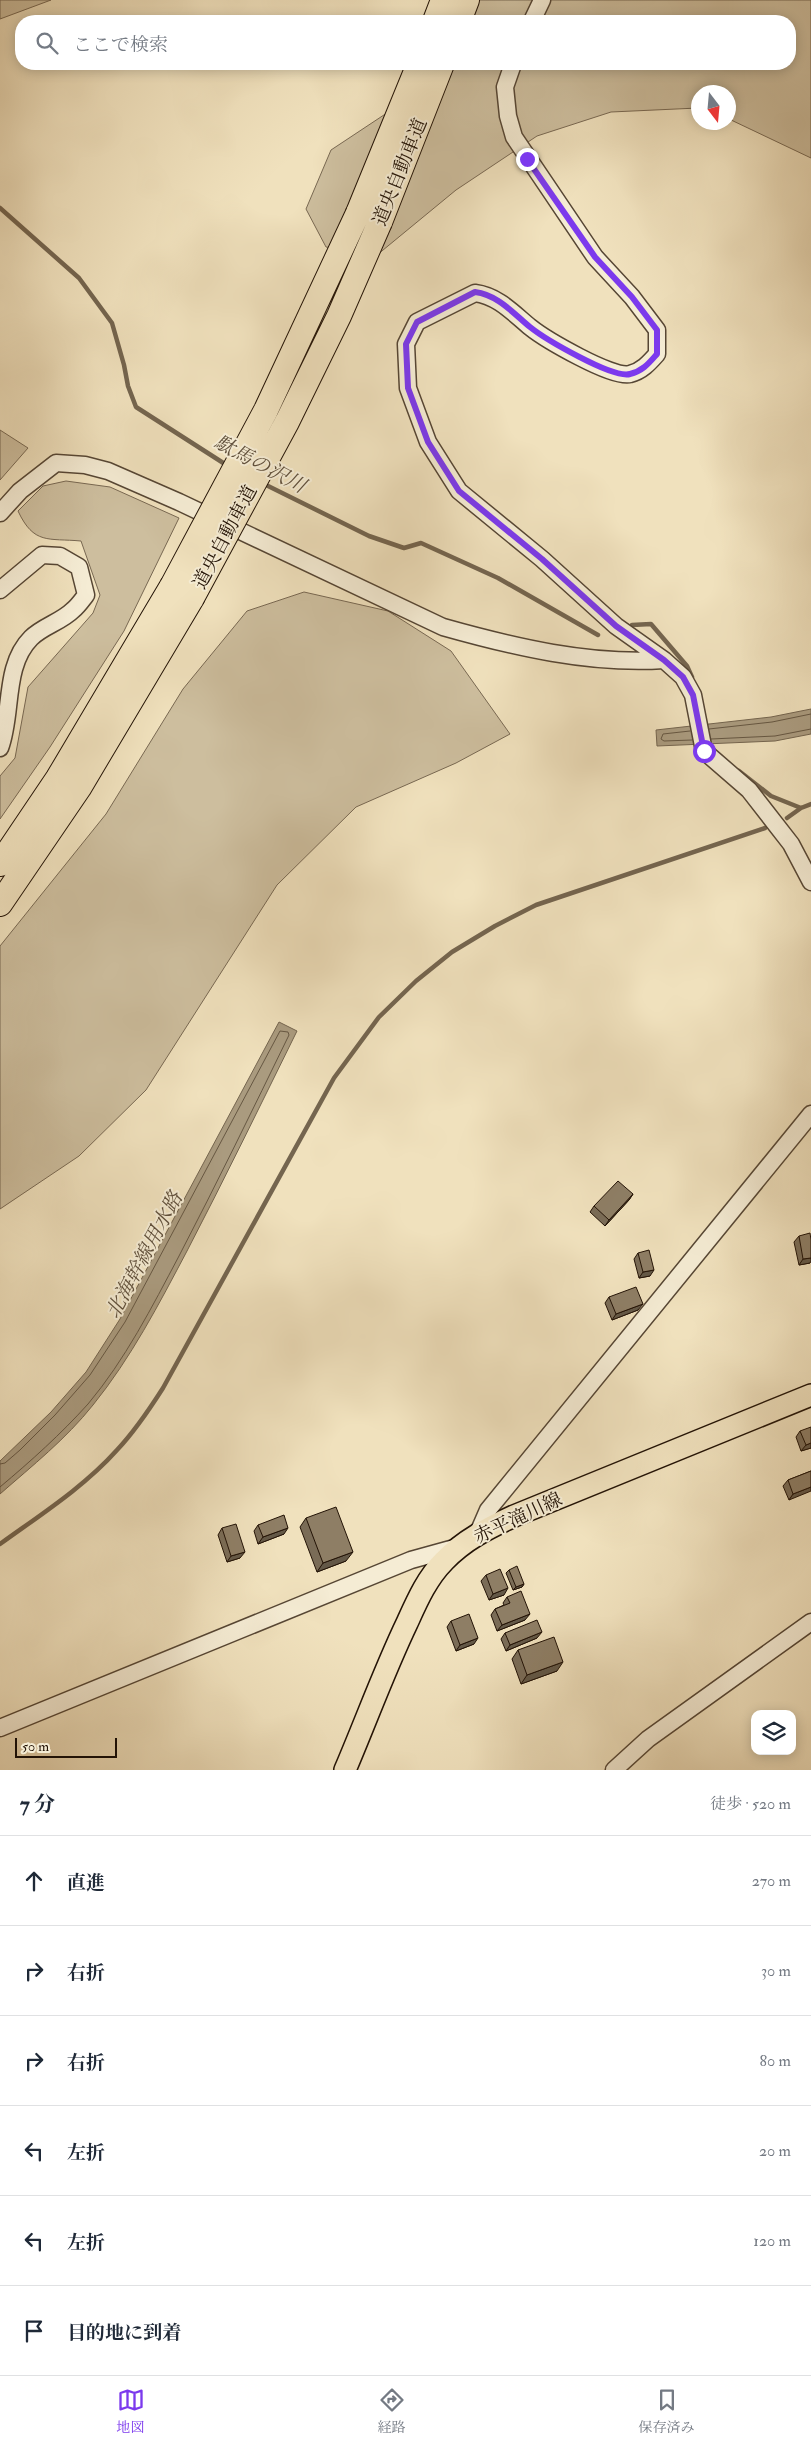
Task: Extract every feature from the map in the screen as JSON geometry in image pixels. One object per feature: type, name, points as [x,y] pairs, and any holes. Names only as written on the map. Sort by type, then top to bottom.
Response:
[{"type":"highway","points":[[437,15],[443,0]]},
{"type":"highway","points":[[461,15],[467,0]]},
{"type":"highway","name":"道央自動車道","points":[[0,904],[79,788],[182,592],[358,213],[417,70]]},
{"type":"highway","name":"道央自動車道","points":[[0,864],[182,592],[300,395],[339,316],[380,222],[440,70]]},
{"type":"main road","name":"赤平滝川線","points":[[345,1770],[398,1643],[422,1592],[444,1561],[459,1547],[478,1533],[811,1395]]},
{"type":"street","points":[[535,15],[542,0]]},
{"type":"street","points":[[511,70],[505,87],[508,116],[514,138],[595,257],[632,297],[657,330],[657,354],[645,368],[629,375],[621,374],[598,366],[566,349],[532,328],[505,305],[485,294],[475,292],[417,322],[406,344],[408,388],[428,442],[459,491],[542,559],[616,626],[664,660],[683,677],[693,695],[704,751],[749,790],[791,844],[811,882]]},
{"type":"street","points":[[0,513],[20,490],[56,464],[85,465],[108,472],[179,502],[443,627],[488,640],[569,655],[629,662],[664,660]]},
{"type":"street","points":[[0,590],[42,555],[60,556],[79,567],[86,595],[73,611],[31,638],[21,651],[14,669],[5,736],[0,748]]},
{"type":"street","points":[[478,1533],[488,1510],[811,1114]]},
{"type":"street","points":[[0,1728],[411,1560],[459,1547]]},
{"type":"street","points":[[614,1770],[648,1739],[811,1622]]},
{"type":"shaded area","points":[[0,0],[51,0],[0,19]]},
{"type":"shaded area","points":[[451,0],[811,0],[811,158],[736,122],[736,85],[691,85],[691,108],[611,112],[537,136],[456,190],[377,255],[326,247],[306,209],[331,150],[408,99],[430,70],[796,70],[796,15],[460,15]]},
{"type":"shaded area","points":[[0,430],[28,448],[0,480]]},
{"type":"shaded area","points":[[66,481],[110,487],[179,518],[124,631],[50,747],[0,819],[0,776],[15,758],[28,687],[93,613],[100,595],[81,541],[43,538],[36,535],[24,522],[18,511],[43,486]]},
{"type":"shaded area","points":[[304,592],[388,611],[451,651],[510,734],[456,763],[356,807],[277,885],[146,1090],[79,1156],[0,1209],[0,946],[106,814],[183,689],[247,611]]},
{"type":"water","points":[[811,709],[811,734],[775,741],[657,746],[656,730],[771,717]]},
{"type":"water","points":[[279,1022],[297,1031],[201,1224],[144,1330],[120,1369],[83,1417],[48,1452],[0,1494],[0,1461],[51,1412],[86,1372],[120,1319]]},
{"type":"building","points":[[618,1181],[633,1194],[609,1220],[594,1206]]},
{"type":"building","points":[[810,1233],[811,1258],[803,1259],[799,1236]]},
{"type":"building","points":[[649,1250],[654,1270],[643,1272],[638,1253]]},
{"type":"building","points":[[636,1287],[643,1304],[616,1314],[609,1297]]},
{"type":"building","points":[[811,1427],[811,1443],[806,1445],[800,1431]]},
{"type":"building","points":[[811,1471],[811,1487],[793,1494],[788,1480]]},
{"type":"building","points":[[336,1507],[353,1552],[323,1563],[306,1518]]},
{"type":"building","points":[[284,1515],[288,1528],[263,1537],[258,1525]]},
{"type":"building","points":[[236,1524],[245,1552],[231,1556],[222,1528]]},
{"type":"building","points":[[517,1566],[524,1584],[516,1587],[509,1570]]},
{"type":"building","points":[[500,1569],[508,1588],[493,1594],[486,1575]]},
{"type":"building","points":[[521,1591],[530,1614],[502,1625],[495,1609],[510,1603],[507,1597]]},
{"type":"building","points":[[469,1614],[478,1638],[460,1645],[451,1621]]},
{"type":"building","points":[[537,1620],[542,1632],[510,1645],[505,1633]]},
{"type":"building","points":[[554,1637],[563,1662],[527,1675],[518,1650]]},
{"type":"waterway","name":"駄馬の沢川","points":[[0,208],[79,278],[112,323],[128,386],[136,407],[228,466]]},
{"type":"waterway","name":"駄馬の沢川","points":[[262,483],[369,536],[404,548],[421,543],[498,578],[598,635]]},
{"type":"waterway","name":"駄馬の沢川","points":[[632,625],[651,624],[687,666],[692,677]]},
{"type":"waterway","name":"駄馬の沢川","points":[[739,771],[771,796],[801,808],[811,804]]},
{"type":"waterway","points":[[787,818],[801,808]]},
{"type":"waterway","points":[[0,1544],[61,1500],[90,1476],[117,1450],[142,1420],[163,1388],[334,1078],[379,1017],[416,981],[452,952],[495,926],[536,905],[765,828]]},
{"type":"route","points":[[527,159],[595,257],[632,297],[657,330],[657,354],[645,368],[629,375],[621,374],[598,366],[566,349],[532,328],[505,305],[485,294],[475,292],[417,322],[406,344],[408,388],[428,442],[459,491],[542,559],[616,626],[664,660],[683,677],[693,695],[704,751]]},
{"type":"water label","name":"北海幹線用水路","points":[[144,1255]]}]
